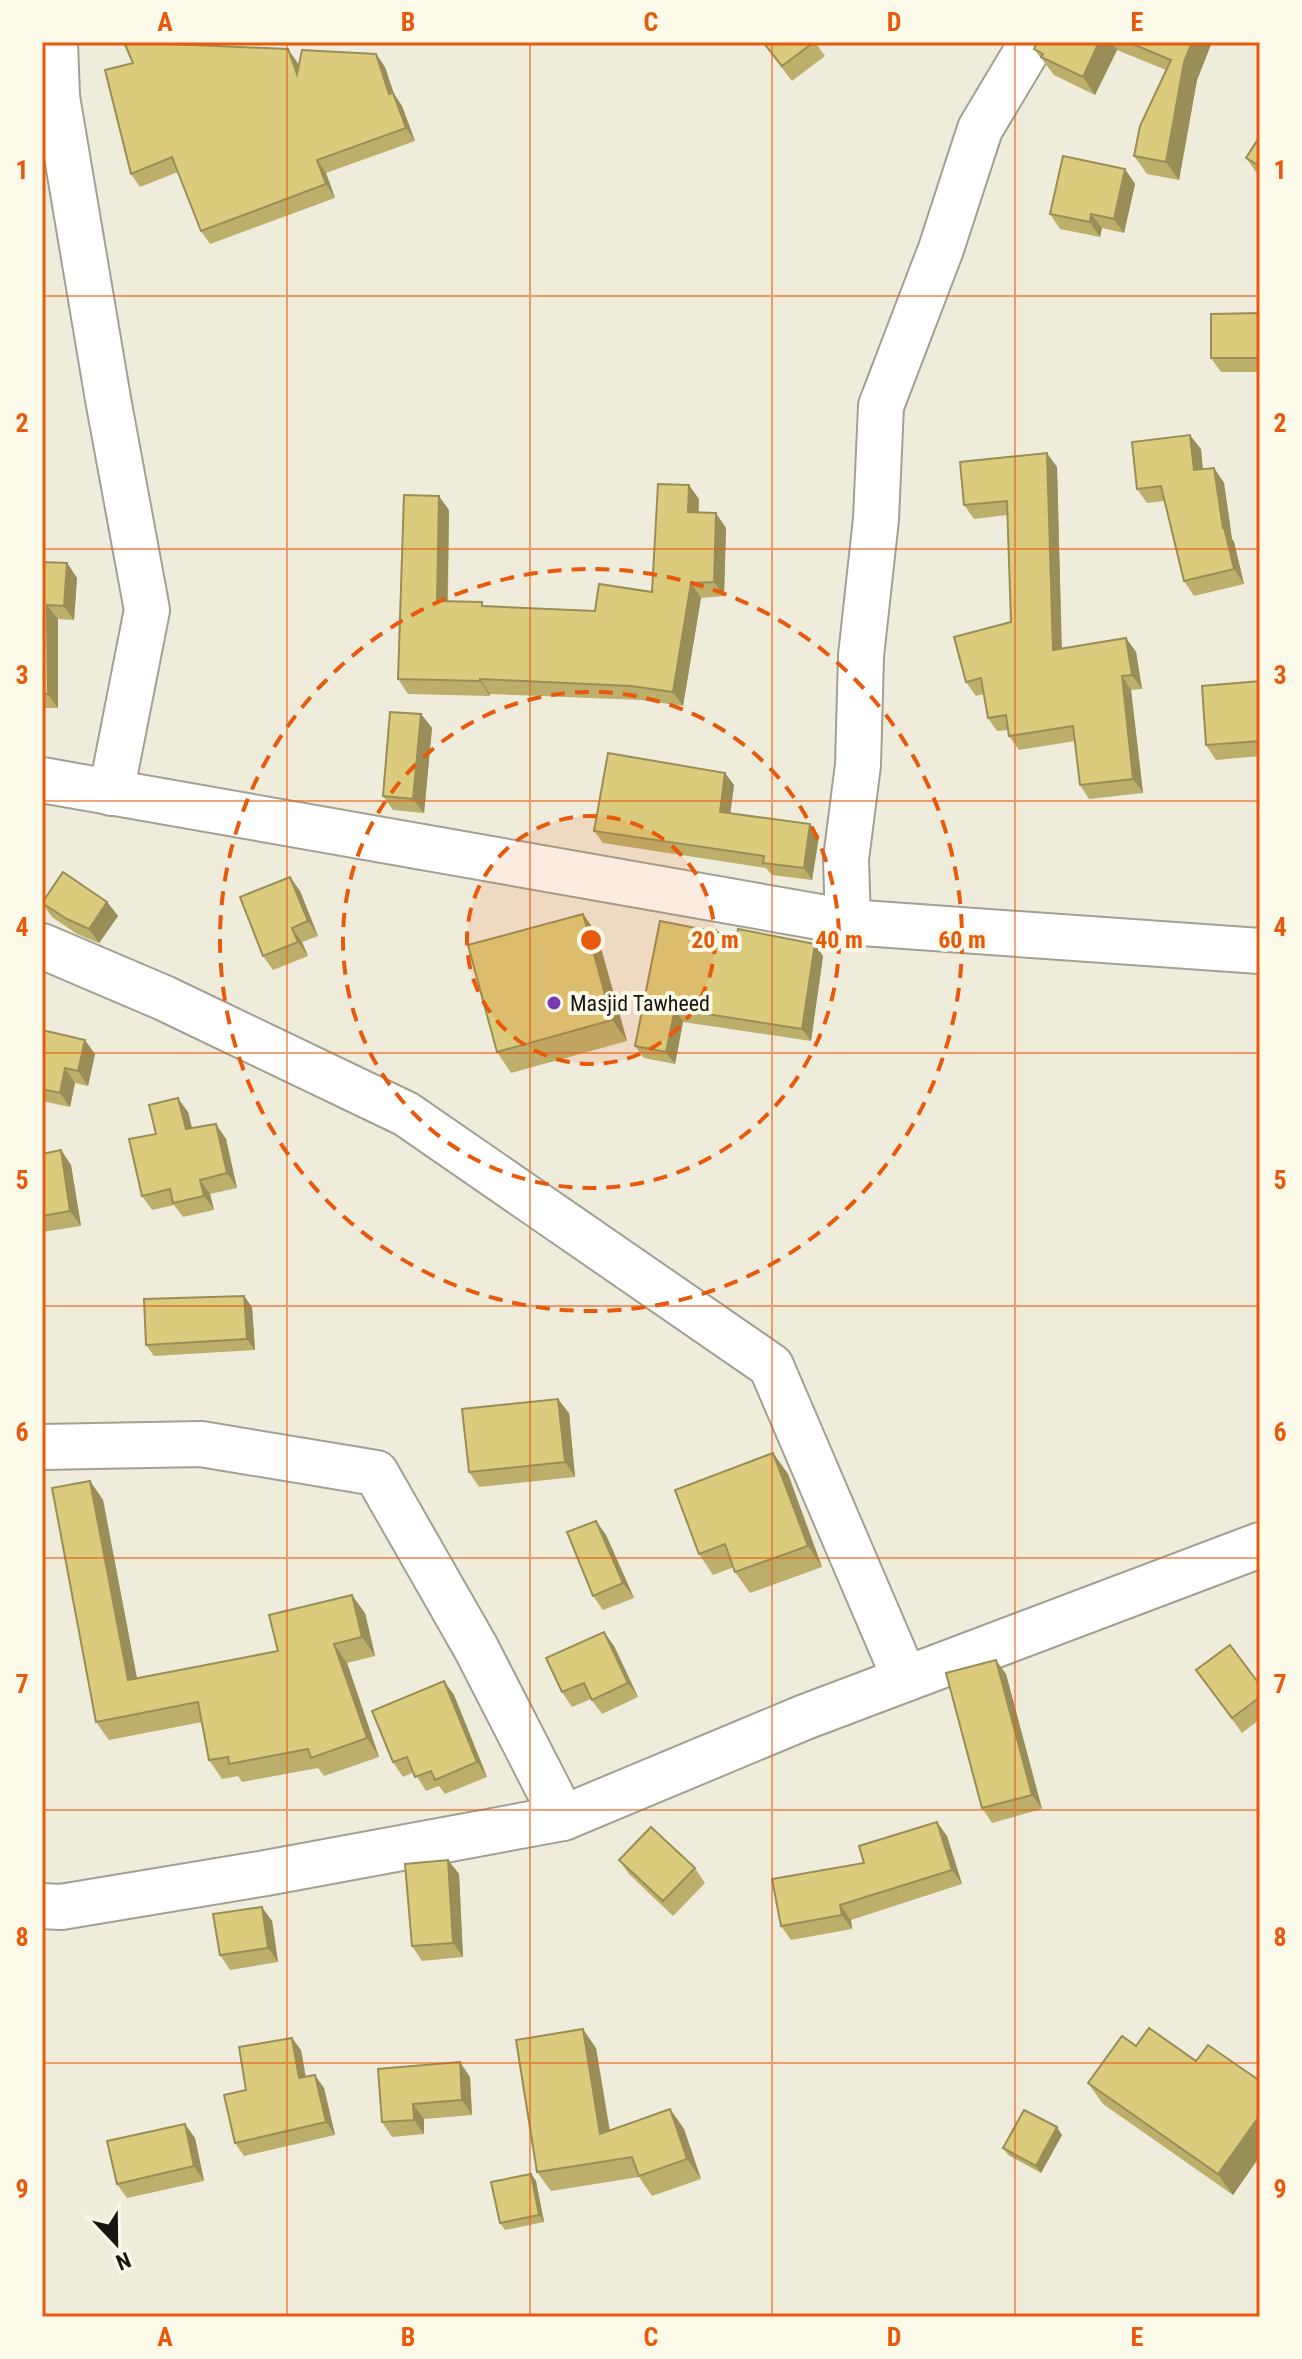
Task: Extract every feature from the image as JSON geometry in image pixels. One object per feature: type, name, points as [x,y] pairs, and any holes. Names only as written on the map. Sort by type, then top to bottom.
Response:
[{"type":"street","points":[[55,42],[57,97],[110,414],[147,610],[111,793]]},
{"type":"street","points":[[848,922],[846,859],[858,765],[861,656],[876,519],[881,406],[941,249],[980,129],[1032,42]]},
{"type":"street","points":[[42,780],[848,922],[1260,951]]},
{"type":"street","points":[[42,946],[164,998],[406,1114],[771,1366],[905,1679]]},
{"type":"street","points":[[42,1447],[201,1444],[376,1473],[476,1648],[563,1818]]},
{"type":"street","points":[[42,1906],[61,1907],[266,1873],[563,1818],[805,1717],[1260,1545]]},
{"type":"building","points":[[124,42],[288,49],[297,74],[302,50],[376,54],[389,94],[393,93],[406,128],[317,160],[326,184],[201,231],[172,157],[131,174],[105,70],[133,63]]},
{"type":"building","points":[[763,42],[814,42],[782,66]]},
{"type":"building","points":[[1037,42],[1099,42],[1083,77],[1041,57],[1043,54],[1034,49]]},
{"type":"building","points":[[1128,42],[1192,42],[1184,62],[1166,162],[1134,156],[1140,126],[1171,60]]},
{"type":"building","points":[[1260,136],[1260,166],[1246,158]]},
{"type":"building","points":[[1063,156],[1125,169],[1114,219],[1091,214],[1090,222],[1050,214]]},
{"type":"building","points":[[1260,313],[1260,358],[1211,358],[1211,314]]},
{"type":"building","points":[[1190,435],[1194,470],[1214,468],[1223,528],[1234,569],[1184,581],[1161,486],[1137,489],[1132,442]]},
{"type":"building","points":[[1047,453],[1053,650],[1126,638],[1132,675],[1122,676],[1133,779],[1080,785],[1073,726],[1009,736],[1006,715],[988,718],[981,678],[966,682],[954,637],[1011,622],[1007,501],[964,505],[960,462]]},
{"type":"building","points":[[658,484],[689,485],[688,512],[716,513],[714,582],[691,583],[673,692],[631,686],[480,679],[398,679],[404,495],[439,496],[437,601],[595,611],[599,584],[652,592]]},
{"type":"building","points":[[42,562],[67,563],[64,606],[47,605],[48,694],[42,694]]},
{"type":"building","points":[[1260,681],[1260,741],[1206,745],[1202,686]]},
{"type":"building","points":[[390,712],[421,714],[413,799],[383,796]]},
{"type":"building","points":[[608,753],[725,773],[720,812],[810,824],[804,868],[763,863],[764,856],[594,831]]},
{"type":"building","points":[[63,872],[107,902],[89,929],[42,903]]},
{"type":"building","points":[[290,877],[308,921],[292,928],[298,942],[263,956],[240,897]]},
{"type":"building","name":"Masjid Tawheed","points":[[583,914],[612,1020],[497,1052],[468,945]]},
{"type":"building","points":[[660,921],[737,936],[738,929],[815,944],[802,1029],[675,1009],[666,1052],[635,1046]]},
{"type":"building","points":[[42,1030],[85,1040],[78,1071],[65,1068],[60,1093],[42,1089]]},
{"type":"building","points":[[178,1098],[186,1129],[216,1124],[227,1173],[200,1180],[204,1196],[173,1203],[170,1189],[142,1196],[129,1139],[156,1134],[149,1105]]},
{"type":"building","points":[[61,1150],[70,1211],[42,1216],[42,1154]]},
{"type":"building","points":[[244,1296],[247,1339],[146,1345],[144,1299]]},
{"type":"building","points":[[558,1399],[565,1462],[469,1472],[462,1409]]},
{"type":"building","points":[[773,1453],[808,1546],[735,1572],[725,1544],[699,1554],[675,1490]]},
{"type":"building","points":[[90,1481],[128,1680],[278,1651],[269,1615],[352,1595],[362,1637],[334,1644],[367,1738],[311,1758],[308,1749],[229,1764],[228,1757],[209,1760],[198,1702],[96,1722],[52,1488]]},
{"type":"building","points":[[596,1521],[623,1583],[593,1596],[567,1532]]},
{"type":"building","points":[[604,1632],[628,1683],[592,1700],[584,1683],[562,1692],[546,1658]]},
{"type":"building","points":[[1230,1645],[1260,1685],[1260,1697],[1232,1718],[1196,1670]]},
{"type":"building","points":[[996,1660],[1032,1795],[982,1808],[946,1673]]},
{"type":"building","points":[[444,1681],[477,1762],[435,1780],[431,1771],[415,1777],[407,1757],[393,1762],[372,1711]]},
{"type":"building","points":[[937,1822],[952,1870],[840,1905],[842,1915],[781,1926],[772,1879],[864,1863],[859,1846]]},
{"type":"building","points":[[651,1827],[695,1868],[663,1901],[619,1860]]},
{"type":"building","points":[[448,1860],[453,1943],[412,1946],[405,1864]]},
{"type":"building","points":[[262,1907],[268,1948],[220,1955],[213,1914]]},
{"type":"building","points":[[1149,2028],[1196,2061],[1208,2045],[1260,2081],[1260,2115],[1218,2174],[1088,2083],[1122,2036],[1136,2046]]},
{"type":"building","points":[[583,2029],[600,2134],[670,2109],[687,2159],[639,2176],[632,2157],[537,2172],[516,2040]]},
{"type":"building","points":[[292,2038],[299,2078],[315,2075],[326,2122],[235,2143],[224,2095],[246,2090],[239,2047]]},
{"type":"building","points":[[460,2062],[462,2100],[413,2104],[414,2120],[382,2122],[378,2069]]},
{"type":"building","points":[[1024,2110],[1057,2127],[1036,2166],[1003,2148]]},
{"type":"building","points":[[185,2124],[194,2166],[117,2184],[107,2141]]},
{"type":"building","points":[[531,2174],[539,2215],[500,2223],[491,2182]]},
{"type":"place","name":"Masjid Tawheed","points":[[554,1003]]}]
